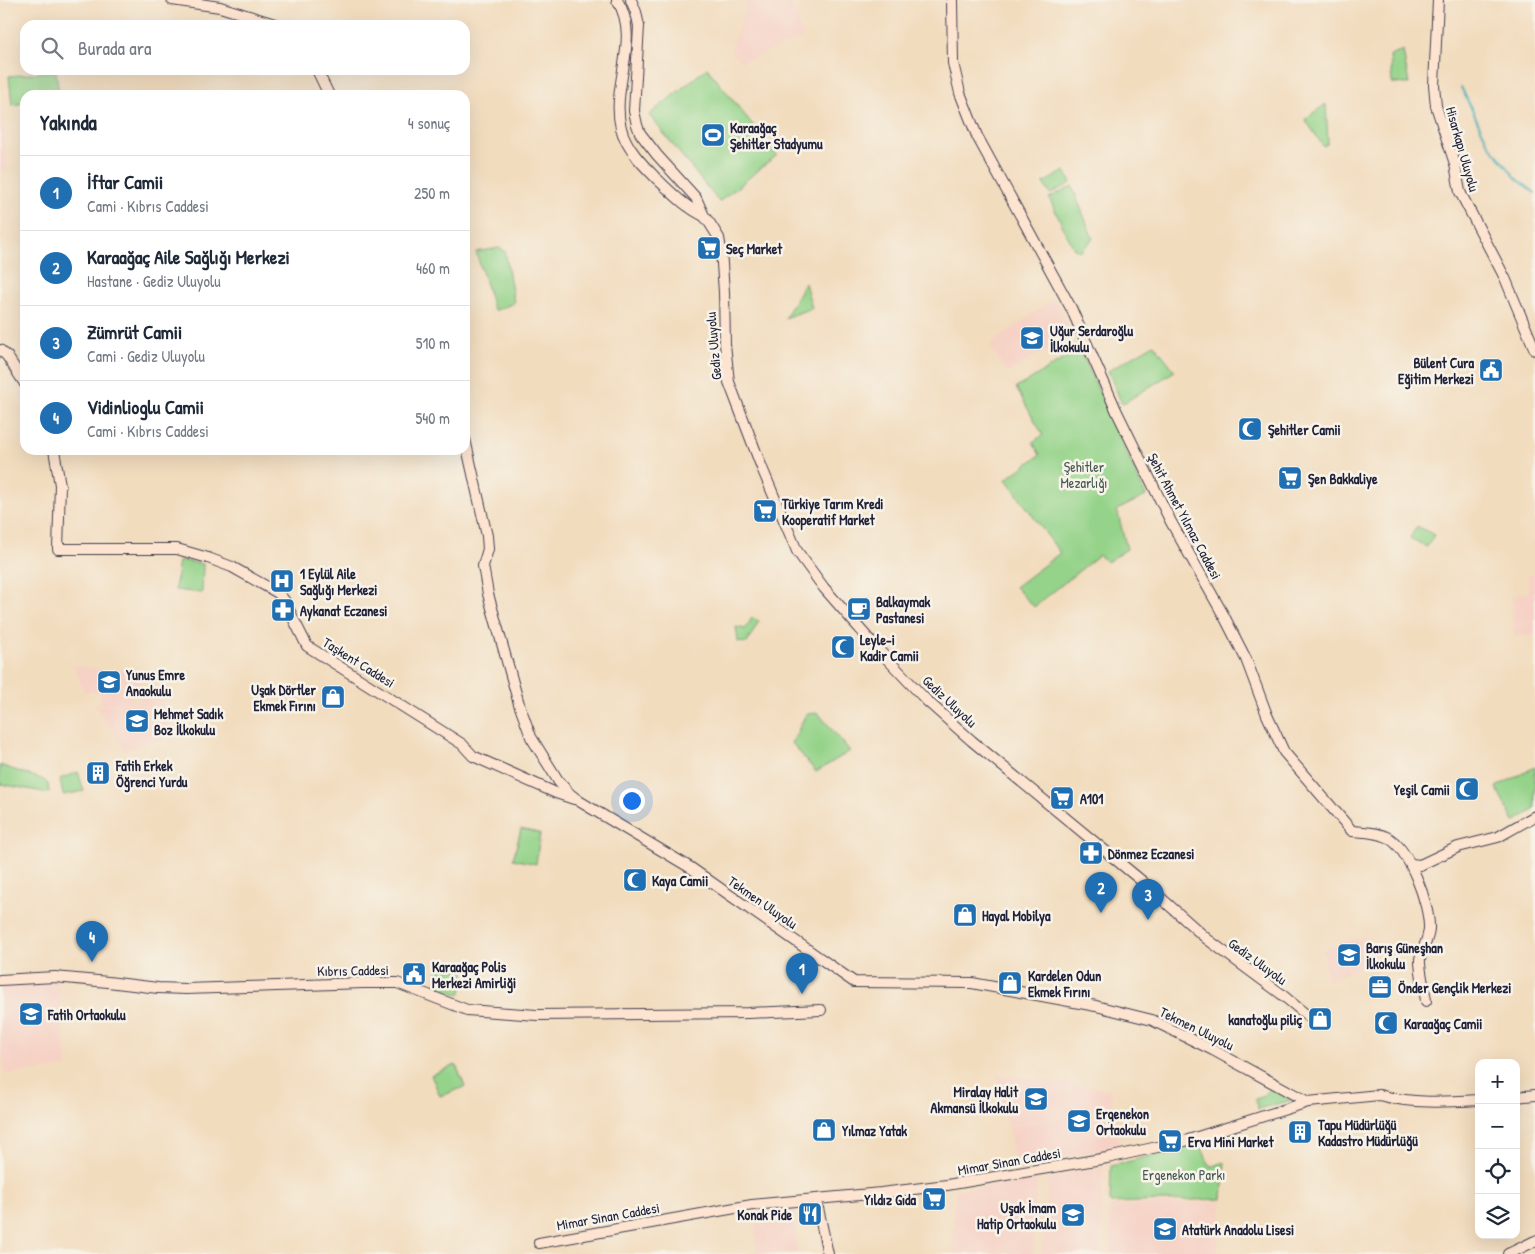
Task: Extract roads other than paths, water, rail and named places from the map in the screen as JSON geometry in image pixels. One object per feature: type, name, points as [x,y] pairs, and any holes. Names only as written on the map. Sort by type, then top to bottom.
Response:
[{"type":"street","points":[[172,0],[220,7],[262,20]]},
{"type":"street","name":"Gediz Uluyolu","points":[[617,0],[624,15],[627,36],[619,94],[621,129],[630,149],[644,166],[685,205],[704,216]]},
{"type":"street","name":"Gediz Uluyolu","points":[[631,0],[639,26],[634,111],[637,126],[640,133],[658,155],[696,198],[704,216],[719,238],[729,382],[797,551],[814,576],[874,645],[927,700],[972,742],[1128,870],[1207,939],[1309,1017]]},
{"type":"street","name":"Şehit Ahmet Yılmaz Caddesi","points":[[952,0],[953,63],[960,93],[969,118],[1013,205],[1071,308],[1117,412],[1170,522],[1224,616],[1246,659],[1267,715],[1284,752],[1352,831],[1386,836],[1392,840],[1411,864],[1420,886],[1428,919],[1429,930],[1420,960],[1426,1001]]},
{"type":"street","name":"Hisarkapı Uluyolu","points":[[1438,0],[1434,85],[1436,106],[1455,164],[1460,192],[1505,278],[1535,350]]},
{"type":"street","points":[[319,75],[327,90]]},
{"type":"street","points":[[0,350],[7,356],[20,376]]},
{"type":"street","name":"Taşkent Caddesi","points":[[55,455],[60,493],[58,548],[177,549],[232,567],[278,593],[284,600],[307,646],[462,744],[473,756],[556,793],[579,801]]},
{"type":"street","name":"Tekmen Uluyolu","points":[[469,455],[487,536],[488,549],[483,566],[488,594],[519,704],[531,737],[543,759],[559,782],[579,801],[691,868],[854,982],[972,983],[1096,1006],[1152,1020],[1214,1050],[1308,1102]]},
{"type":"street","points":[[1411,864],[1420,865],[1458,847],[1498,838],[1535,816]]},
{"type":"street","name":"Kıbrıs Caddesi","points":[[0,980],[55,977],[144,987],[186,989],[397,983],[467,1010],[537,1015],[748,1013],[821,1010]]},
{"type":"street","points":[[1520,1097],[1535,1095]]},
{"type":"street","name":"Mimar Sinan Caddesi","points":[[539,1242],[736,1208],[947,1185],[1130,1154],[1185,1141],[1308,1102],[1380,1096],[1420,1101],[1475,1100]]},
{"type":"street","points":[[816,1199],[828,1254]]},
{"type":"street","points":[[1508,1254],[1535,1241]]},
{"type":"waterway","points":[[1461,87],[1488,143],[1516,178],[1535,193]]},
{"type":"place","name":"Karaağaç Şehitler Stadyumu","points":[[713,135]]},
{"type":"place","name":"Seç Market","points":[[709,248]]},
{"type":"place","name":"Uğur Serdaroğlu İlkokulu","points":[[1032,338]]},
{"type":"place","name":"Bülent Cura Eğitim Merkezi","points":[[1491,370]]},
{"type":"place","name":"Şehitler Camii","points":[[1250,429]]},
{"type":"place","name":"Şen Bakkaliye","points":[[1290,478]]},
{"type":"place","name":"Türkiye Tarım Kredi Kooperatif Market","points":[[765,511]]},
{"type":"place","name":"1 Eylül Aile Sağlığı Merkezi","points":[[282,581]]},
{"type":"place","name":"Balkaymak Pastanesi","points":[[859,609]]},
{"type":"place","name":"Aykanat Eczanesi","points":[[283,610]]},
{"type":"place","name":"Leyle-i Kadir Camii","points":[[843,647]]},
{"type":"place","name":"Yunus Emre Anaokulu","points":[[109,682]]},
{"type":"place","name":"Uşak Dörtler Ekmek Fırını","points":[[333,697]]},
{"type":"place","name":"Mehmet Sadık Boz İlkokulu","points":[[137,721]]},
{"type":"place","name":"Fatih Erkek Öğrenci Yurdu","points":[[98,773]]},
{"type":"place","name":"Yeşil Camii","points":[[1467,789]]},
{"type":"place","name":"A101","points":[[1062,798]]},
{"type":"place","name":"Dönmez Eczanesi","points":[[1091,853]]},
{"type":"place","name":"Kaya Camii","points":[[635,880]]},
{"type":"place","name":"Karaağaç Aile Sağlığı Merkezi","points":[[1101,913]]},
{"type":"place","name":"Hayal Mobilya","points":[[965,915]]},
{"type":"place","name":"Zümrüt Camii","points":[[1148,920]]},
{"type":"place","name":"Barış Güneşhan İlkokulu","points":[[1349,955]]},
{"type":"place","name":"Vidinlioglu Camii","points":[[92,962]]},
{"type":"place","name":"Karaağaç Polis Merkezi Amirliği","points":[[414,974]]},
{"type":"place","name":"Kardelen Odun Ekmek Fırını","points":[[1010,983]]},
{"type":"place","name":"Önder Gençlik Merkezi","points":[[1380,987]]},
{"type":"place","name":"İftar Camii","points":[[802,994]]},
{"type":"place","name":"Fatih Ortaokulu","points":[[31,1014]]},
{"type":"place","name":"kanatoğlu piliç","points":[[1320,1019]]},
{"type":"place","name":"Karaağaç Camii","points":[[1386,1023]]},
{"type":"place","name":"Miralay Halit Akmansü İlkokulu","points":[[1036,1099]]},
{"type":"place","name":"Ergenekon Ortaokulu","points":[[1079,1121]]},
{"type":"place","name":"Yılmaz Yatak","points":[[824,1130]]},
{"type":"place","name":"Tapu Müdürlüğü Kadastro Müdürlüğü","points":[[1300,1132]]},
{"type":"place","name":"Erva Mini Market","points":[[1170,1141]]},
{"type":"place","name":"Yıldız Gıda","points":[[934,1199]]},
{"type":"place","name":"Konak Pide","points":[[810,1214]]},
{"type":"place","name":"Uşak İmam Hatip Ortaokulu","points":[[1073,1215]]},
{"type":"place","name":"Atatürk Anadolu Lisesi","points":[[1165,1229]]},
{"type":"park label","name":"Şehitler Mezarlığı","points":[[1084,474]]},
{"type":"park label","name":"Ergenekon Parkı","points":[[1184,1174]]}]
